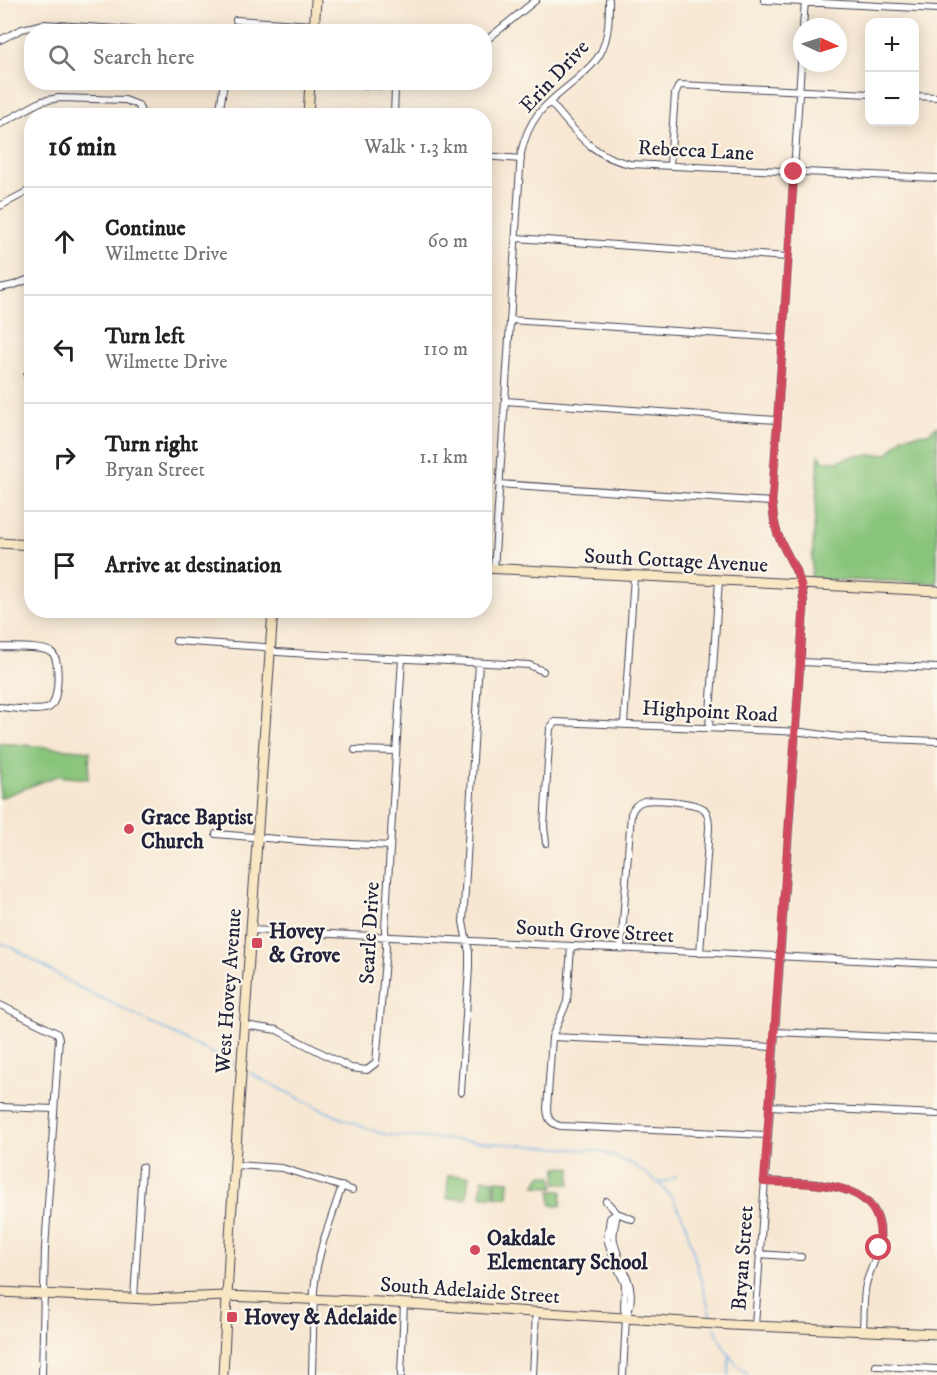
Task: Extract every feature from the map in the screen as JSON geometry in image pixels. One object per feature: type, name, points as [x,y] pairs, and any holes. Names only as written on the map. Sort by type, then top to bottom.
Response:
[{"type":"main road","points":[[314,24],[316,0]]},
{"type":"main road","points":[[308,108],[310,90]]},
{"type":"main road","points":[[0,543],[24,544]]},
{"type":"main road","name":"South Cottage Avenue","points":[[492,569],[937,591]]},
{"type":"main road","name":"West Hovey Avenue","points":[[223,1375],[226,1296],[272,618]]},
{"type":"main road","name":"South Adelaide Street","points":[[0,1292],[166,1300],[226,1296],[315,1299],[755,1326],[937,1334]]},
{"type":"street","points":[[492,36],[536,0]]},
{"type":"street","name":"Erin Drive","points":[[492,544],[499,484],[521,159],[528,128],[539,111],[586,71],[599,55],[608,28],[609,0]]},
{"type":"street","points":[[764,0],[937,9]]},
{"type":"street","points":[[804,18],[805,1]]},
{"type":"street","points":[[236,20],[275,24]]},
{"type":"street","points":[[0,40],[24,29]]},
{"type":"street","name":"Bryan Street","points":[[755,1326],[804,606],[801,584],[794,564],[777,533],[772,502],[801,72]]},
{"type":"street","points":[[670,165],[677,86],[685,84],[865,94]]},
{"type":"street","points":[[220,108],[223,90]]},
{"type":"street","points":[[394,108],[395,90]]},
{"type":"street","points":[[919,96],[937,97]]},
{"type":"street","points":[[29,108],[42,101],[59,98],[125,100],[138,105],[139,108]]},
{"type":"street","name":"Rebecca Lane","points":[[550,102],[581,138],[603,156],[630,164],[937,178]]},
{"type":"street","points":[[0,124],[24,111]]},
{"type":"street","points":[[492,157],[521,159]]},
{"type":"street","points":[[0,206],[24,193]]},
{"type":"street","points":[[516,238],[788,256]]},
{"type":"street","points":[[0,288],[24,281]]},
{"type":"street","points":[[510,320],[782,338]]},
{"type":"street","points":[[505,401],[776,420]]},
{"type":"street","points":[[499,484],[772,502]]},
{"type":"street","points":[[624,724],[634,576]]},
{"type":"street","points":[[709,728],[719,580]]},
{"type":"street","points":[[176,641],[264,647],[298,654],[529,665],[543,671]]},
{"type":"street","points":[[0,647],[46,650],[54,654],[58,661],[56,699],[52,707],[45,710],[0,707]]},
{"type":"street","name":"Searle Drive","points":[[244,1025],[277,1030],[351,1068],[361,1070],[373,1067],[378,1058],[402,659]]},
{"type":"street","points":[[800,662],[937,668]]},
{"type":"street","points":[[461,1092],[469,968],[463,922],[479,663]]},
{"type":"street","name":"Highpoint Road","points":[[546,843],[544,827],[550,728],[553,723],[559,721],[937,741]]},
{"type":"street","points":[[355,750],[396,751]]},
{"type":"street","points":[[621,949],[631,814],[636,806],[646,801],[693,804],[705,810],[708,816],[700,953]]},
{"type":"street","points":[[216,834],[390,846]]},
{"type":"street","name":"South Grove Street","points":[[251,930],[937,964]]},
{"type":"street","points":[[571,947],[567,1002],[552,1037],[547,1109],[550,1122],[560,1126],[767,1135]]},
{"type":"street","points":[[0,1005],[58,1035],[43,1284],[45,1294],[42,1375]]},
{"type":"street","points":[[775,1032],[937,1040]]},
{"type":"street","points":[[552,1037],[774,1047]]},
{"type":"street","points":[[769,1106],[937,1113]]},
{"type":"street","points":[[0,1107],[54,1109]]},
{"type":"street","points":[[235,1165],[282,1168],[352,1190]]},
{"type":"street","points":[[134,1299],[142,1167]]},
{"type":"street","points":[[764,1182],[837,1186],[853,1192],[870,1205],[876,1215],[880,1237],[866,1286],[863,1330]]},
{"type":"street","points":[[312,1375],[319,1258],[342,1186]]},
{"type":"street","points":[[606,1201],[617,1213],[632,1219]]},
{"type":"street","points":[[617,1213],[610,1218],[607,1239],[613,1249],[625,1284],[623,1375]]},
{"type":"street","points":[[759,1254],[801,1257]]},
{"type":"street","points":[[401,1375],[404,1304]]},
{"type":"street","points":[[533,1375],[536,1312]]},
{"type":"street","points":[[876,1366],[937,1369]]},
{"type":"green space","points":[[937,426],[937,583],[811,579],[819,455],[824,461],[838,461],[853,456],[888,454],[904,436],[928,433]]},
{"type":"green space","points":[[0,743],[90,751],[88,779],[57,776],[0,798]]},
{"type":"green space","points":[[557,1167],[571,1168],[570,1184],[556,1183]]},
{"type":"green space","points":[[448,1175],[469,1176],[466,1199],[447,1198]]},
{"type":"green space","points":[[542,1175],[552,1176],[554,1187],[534,1186]]},
{"type":"green space","points":[[482,1179],[494,1180],[494,1196],[481,1196]]},
{"type":"green space","points":[[496,1180],[509,1181],[508,1197],[496,1197]]},
{"type":"green space","points":[[551,1191],[562,1191],[561,1206],[551,1205]]},
{"type":"waterway","points":[[0,943],[12,947],[97,997],[233,1064]]},
{"type":"waterway","points":[[250,1073],[334,1115],[387,1135],[600,1151],[632,1164],[660,1184],[673,1199],[685,1222],[712,1320]]},
{"type":"waterway","points":[[658,1183],[676,1176]]},
{"type":"waterway","points":[[715,1327],[728,1353],[748,1375]]},
{"type":"waterway","points":[[729,1355],[729,1375]]},
{"type":"place","name":"Grace Baptist Church","points":[[129,829]]},
{"type":"place","name":"Hovey & Grove","points":[[257,943]]},
{"type":"place","name":"Oakdale Elementary School","points":[[475,1250]]},
{"type":"place","name":"Hovey & Adelaide","points":[[232,1317]]},
{"type":"route","points":[[794,172],[772,502],[777,533],[800,578],[804,606],[764,1182],[837,1186],[862,1198],[876,1215],[880,1237],[879,1248]]}]
